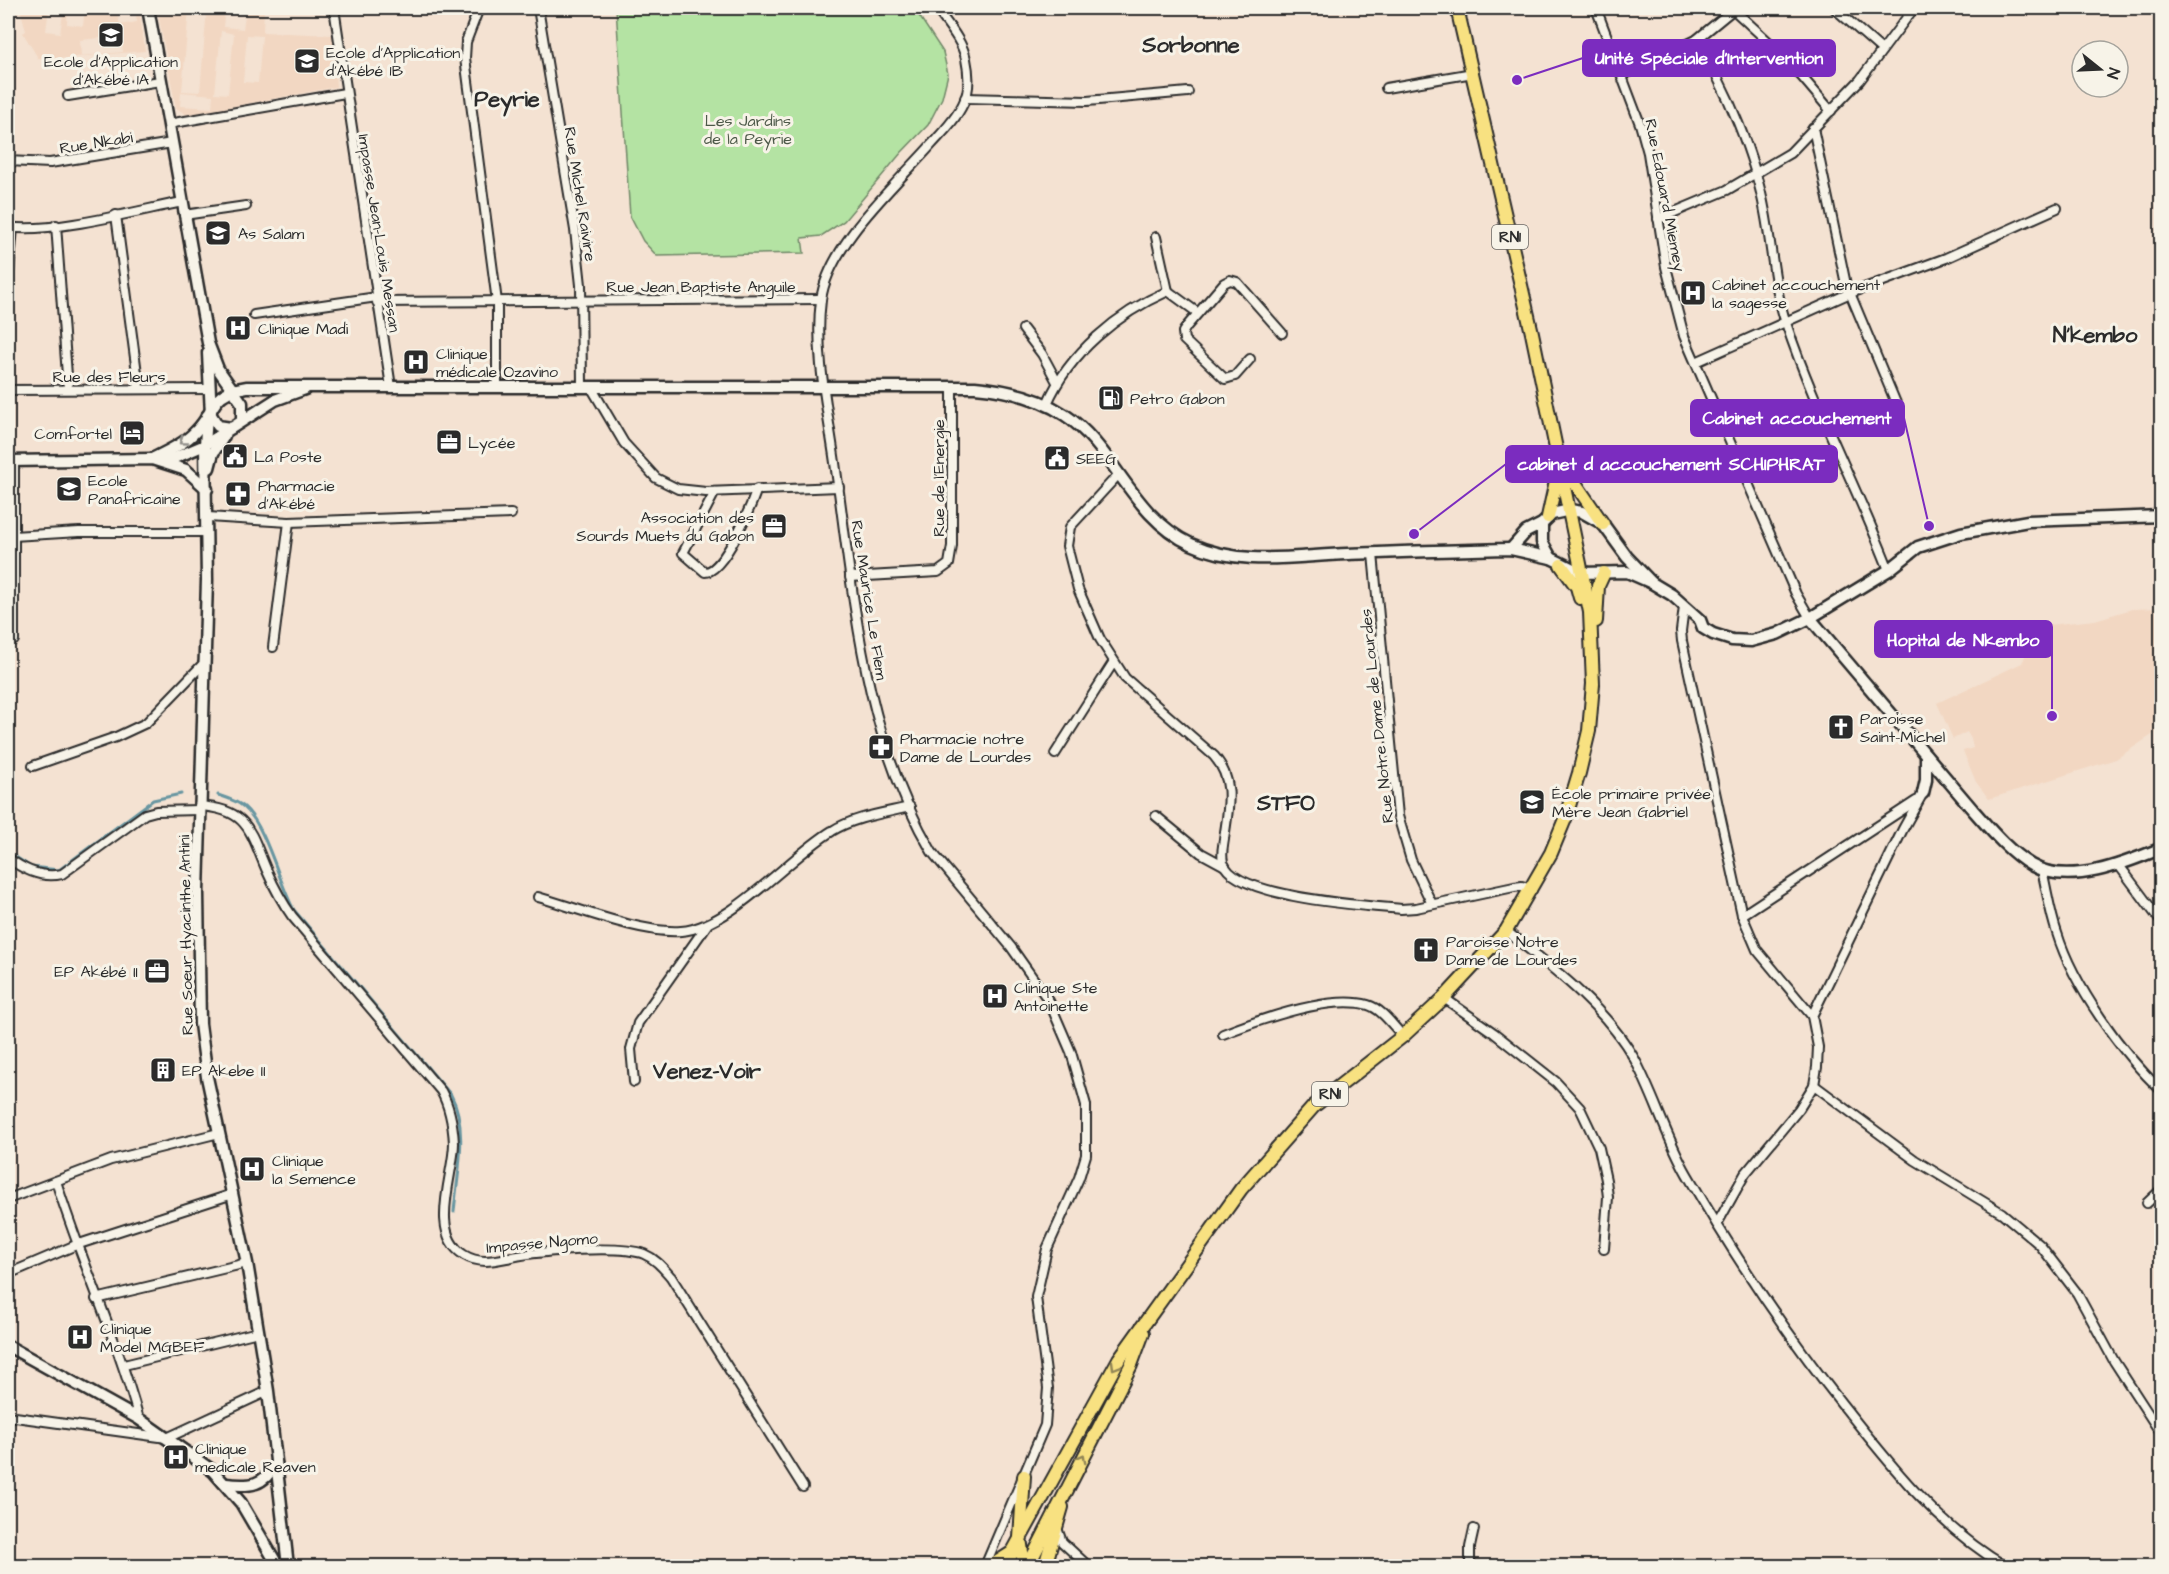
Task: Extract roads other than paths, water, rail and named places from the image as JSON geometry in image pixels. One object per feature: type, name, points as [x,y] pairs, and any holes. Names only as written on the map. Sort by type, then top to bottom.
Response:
[{"type":"main road","points":[[147,8],[208,343],[224,379],[244,409],[242,420]]},
{"type":"main road","name":"RN1","points":[[1005,1566],[1017,1553],[1020,1538],[1119,1359],[1241,1189],[1314,1106],[1402,1036],[1444,998],[1506,931],[1532,890],[1565,819],[1579,773],[1591,718],[1593,649],[1590,612],[1458,8]]},
{"type":"main road","name":"Rue Soeur Hyacinthe Antini","points":[[208,343],[210,389],[205,445],[208,517],[199,808],[197,968],[200,1024],[219,1133],[247,1263],[268,1391],[288,1566]]},
{"type":"main road","points":[[224,379],[247,387],[302,385],[313,387],[952,386],[1004,390],[1047,404],[1077,424],[1161,524],[1176,536],[1209,551],[1255,560],[1511,549],[1556,562],[1581,573],[1626,572],[1652,583]]},
{"type":"main road","points":[[152,459],[187,439],[221,396],[235,394],[247,387]]},
{"type":"main road","points":[[165,462],[205,445],[283,396],[313,387]]},
{"type":"main road","points":[[209,412],[218,426],[229,430]]},
{"type":"main road","points":[[206,477],[213,453],[229,430]]},
{"type":"main road","points":[[11,461],[152,459],[193,474],[207,489]]},
{"type":"main road","points":[[1593,649],[1578,590],[1542,542],[1545,521],[1560,468],[1575,483],[1627,558],[1652,583],[1684,607],[1713,634],[1742,641],[1777,634],[1810,618],[1889,570],[1918,547],[1989,526],[2028,521],[2162,516]]},
{"type":"main road","points":[[1511,549],[1527,532],[1560,511],[1582,512],[1603,524]]},
{"type":"main road","points":[[1593,649],[1598,586],[1620,554],[1615,539]]},
{"type":"main road","points":[[1810,618],[1994,834],[2018,855],[2042,870],[2081,872],[2118,864],[2162,848]]},
{"type":"main road","points":[[1921,796],[1926,780],[1926,756]]},
{"type":"main road","points":[[1921,796],[1927,788],[1938,782],[1952,786]]},
{"type":"main road","name":"RN1","points":[[1026,1566],[1131,1365],[1149,1318]]},
{"type":"main road","points":[[8,1346],[139,1419],[167,1437],[226,1484],[278,1566]]},
{"type":"main road","points":[[226,1484],[250,1486],[259,1483],[270,1474],[276,1463]]},
{"type":"main road","points":[[1020,1538],[1024,1476]]},
{"type":"main road","points":[[1045,1566],[1068,1482]]},
{"type":"main road","points":[[991,1566],[1017,1553],[1026,1566]]},
{"type":"street","name":"Impasse Jean-Louis Messan","points":[[334,8],[391,387]]},
{"type":"street","points":[[478,8],[466,42],[465,58],[497,302],[496,387]]},
{"type":"street","name":"Rue Michel Raivire","points":[[538,8],[575,230],[587,387]]},
{"type":"street","points":[[936,8],[962,46],[968,74],[965,98],[1087,101],[1188,92]]},
{"type":"street","name":"Rue Edouard Miemey","points":[[1596,8],[1623,75],[1648,153],[1675,308],[1796,594],[1810,618]]},
{"type":"street","points":[[1834,8],[1882,50]]},
{"type":"street","points":[[1658,219],[1709,199],[1755,175],[1790,153],[1860,80],[1914,8]]},
{"type":"street","points":[[1623,75],[1696,40],[1734,9],[1786,58],[1831,111]]},
{"type":"street","points":[[1696,40],[1721,83],[1761,191],[1786,324],[1828,430],[1889,570]]},
{"type":"street","points":[[1386,88],[1473,73]]},
{"type":"street","points":[[68,96],[160,81]]},
{"type":"street","points":[[168,124],[345,93]]},
{"type":"street","name":"Rue Maurice Le Flem","points":[[965,98],[944,130],[841,247],[830,269],[821,299],[825,386],[850,577],[867,676],[887,747],[910,807],[932,852],[1011,947],[1049,1001],[1071,1052],[1086,1105],[1086,1155],[1079,1178],[1047,1249],[1038,1279],[1036,1298],[1048,1404],[1039,1442],[985,1566]]},
{"type":"street","points":[[1813,128],[1824,168],[1849,293],[1896,403]]},
{"type":"street","name":"Rue Nkabi","points":[[10,161],[50,163],[172,143]]},
{"type":"street","points":[[8,284],[10,227],[57,225],[182,202]]},
{"type":"street","points":[[184,215],[246,206]]},
{"type":"street","points":[[1696,362],[1786,324],[1849,293],[1946,258],[2056,208]]},
{"type":"street","points":[[116,215],[139,388]]},
{"type":"street","points":[[57,225],[68,389]]},
{"type":"street","points":[[1156,237],[1168,291],[1198,313]]},
{"type":"street","points":[[1250,358],[1235,376],[1225,379],[1220,377],[1184,340],[1183,332],[1224,283],[1232,280],[1282,333]]},
{"type":"street","points":[[1047,404],[1057,382],[1119,317],[1168,291]]},
{"type":"street","name":"Rue Jean Baptiste Anguile","points":[[254,315],[377,300],[497,302],[821,299]]},
{"type":"street","points":[[1023,329],[1042,354],[1057,382]]},
{"type":"street","name":"Rue de l'Energie","points":[[850,577],[938,572],[945,569],[952,546],[952,386]]},
{"type":"street","points":[[587,387],[624,443],[656,478],[678,489],[715,492],[839,487]]},
{"type":"street","name":"Rue des Fleurs","points":[[8,390],[210,389]]},
{"type":"street","points":[[11,461],[14,640]]},
{"type":"street","points":[[1118,475],[1070,526],[1067,536],[1078,589],[1113,663],[1137,690],[1214,756],[1224,768],[1230,784],[1222,853],[1225,866]]},
{"type":"street","points":[[715,492],[683,553],[705,572],[714,569],[739,532],[757,489]]},
{"type":"street","points":[[208,517],[288,522],[511,514]]},
{"type":"street","points":[[273,647],[288,522]]},
{"type":"street","points":[[13,536],[79,532],[207,532]]},
{"type":"street","name":"Rue Notre Dame de Lourdes","points":[[1373,554],[1398,816],[1411,860],[1432,904]]},
{"type":"street","points":[[1684,607],[1682,641],[1742,915],[1757,950],[1812,1016],[1818,1047],[1814,1085],[1799,1110],[1745,1174],[1717,1224]]},
{"type":"street","points":[[33,766],[116,737],[146,723],[204,663]]},
{"type":"street","points":[[1055,754],[1113,663]]},
{"type":"street","points":[[1742,915],[1921,796]]},
{"type":"street","points":[[1812,1016],[1921,796]]},
{"type":"street","points":[[538,897],[660,930],[680,931],[708,924],[764,886],[805,848],[831,831],[841,826],[910,807]]},
{"type":"street","name":"Impasse Ngomo","points":[[8,858],[36,873],[53,876],[62,874],[145,814],[156,810],[224,809],[248,825],[279,897],[292,916],[441,1091],[446,1101],[453,1131],[446,1224],[455,1247],[462,1254],[479,1261],[532,1254],[619,1250],[638,1252],[652,1258],[671,1277],[803,1487]]},
{"type":"street","points":[[1156,816],[1201,853],[1225,866],[1235,877],[1252,885],[1309,900],[1401,909],[1514,887],[1522,886],[1532,890]]},
{"type":"street","points":[[2118,864],[2162,923]]},
{"type":"street","points":[[2042,870],[2057,934],[2075,974],[2137,1067],[2162,1091]]},
{"type":"street","points":[[634,1082],[631,1049],[638,1023],[708,924]]},
{"type":"street","points":[[1506,931],[1573,985],[1596,1009],[1633,1057],[1686,1171],[1717,1224],[1813,1367],[1887,1461],[1960,1534],[2005,1566]]},
{"type":"street","points":[[1444,998],[1494,1033],[1556,1082],[1580,1108],[1599,1148],[1606,1180],[1608,1197],[1604,1249]]},
{"type":"street","points":[[1223,1034],[1245,1025],[1312,1007],[1348,1003],[1369,1005],[1376,1009],[1402,1036]]},
{"type":"street","points":[[1814,1085],[1916,1160],[2002,1213],[2040,1245],[2077,1293],[2114,1361],[2162,1434]]},
{"type":"street","points":[[8,1199],[111,1160],[219,1133]]},
{"type":"street","points":[[56,1181],[76,1245],[124,1365],[139,1419]]},
{"type":"street","points":[[2147,1203],[2162,1189]]},
{"type":"street","points":[[8,1274],[76,1245],[233,1194]]},
{"type":"street","points":[[96,1299],[247,1263]]},
{"type":"street","points":[[124,1365],[258,1332]]},
{"type":"street","points":[[8,1416],[167,1437],[268,1391]]},
{"type":"street","points":[[1057,1528],[1062,1542],[1088,1566]]},
{"type":"street","points":[[1470,1566],[1470,1547],[1474,1529]]},
{"type":"waterway","points":[[8,852],[31,867],[59,870],[153,800],[181,794]]},
{"type":"waterway","points":[[218,795],[238,803],[252,816],[266,841],[294,910],[451,1095],[456,1108],[461,1137],[454,1212]]},
{"type":"place","name":"Ecole d'Application d'Akébé 1A","points":[[111,35]]},
{"type":"place","name":"Ecole d'Application d'Akébé 1B","points":[[307,61]]},
{"type":"place","name":"Unité Spéciale d'Intervention","points":[[1517,80]]},
{"type":"place","name":"As Salam","points":[[218,233]]},
{"type":"place","name":"Cabinet accouchement la sagesse","points":[[1693,293]]},
{"type":"place","name":"Clinique Madi","points":[[238,328]]},
{"type":"place","name":"Clinique médicale Ozavino","points":[[416,362]]},
{"type":"place","name":"Petro Gabon","points":[[1111,398]]},
{"type":"place","name":"Comfortel","points":[[132,433]]},
{"type":"place","name":"Lycée","points":[[449,442]]},
{"type":"place","name":"La Poste","points":[[235,456]]},
{"type":"place","name":"SEEG","points":[[1057,458]]},
{"type":"place","name":"Ecole Panafricaine","points":[[69,489]]},
{"type":"place","name":"Pharmacie d’Akébé","points":[[238,494]]},
{"type":"place","name":"Association des Sourds Muets du Gabon","points":[[774,526]]},
{"type":"place","name":"Cabinet accouchement","points":[[1929,526]]},
{"type":"place","name":"cabinet d accouchement SCHIPHRAT","points":[[1414,534]]},
{"type":"place","name":"Hopital de Nkembo","points":[[2052,716]]},
{"type":"place","name":"Paroisse Saint-Michel","points":[[1841,727]]},
{"type":"place","name":"Pharmacie notre Dame de Lourdes","points":[[881,747]]},
{"type":"place","name":"École primaire privée Mère Jean Gabriel","points":[[1532,802]]},
{"type":"place","name":"Paroisse Notre Dame de Lourdes","points":[[1426,950]]},
{"type":"place","name":"EP Akébé II","points":[[157,971]]},
{"type":"place","name":"Clinique Ste Antoinette","points":[[995,996]]},
{"type":"place","name":"EP Akebe II","points":[[163,1070]]},
{"type":"place","name":"Clinique la Semence","points":[[252,1169]]},
{"type":"place","name":"Clinique Model MGBEF","points":[[80,1337]]},
{"type":"place","name":"Clinique medicale Reaven","points":[[176,1457]]},
{"type":"district","name":"Sorbonne","points":[[1191,44]]},
{"type":"district","name":"Peyrie","points":[[507,98]]},
{"type":"district","name":"N'kembo","points":[[2095,334]]},
{"type":"district","name":"STFO","points":[[1286,802]]},
{"type":"district","name":"Venez-Voir","points":[[707,1070]]},
{"type":"park label","name":"Les Jardins de la Peyrie","points":[[748,129]]}]
